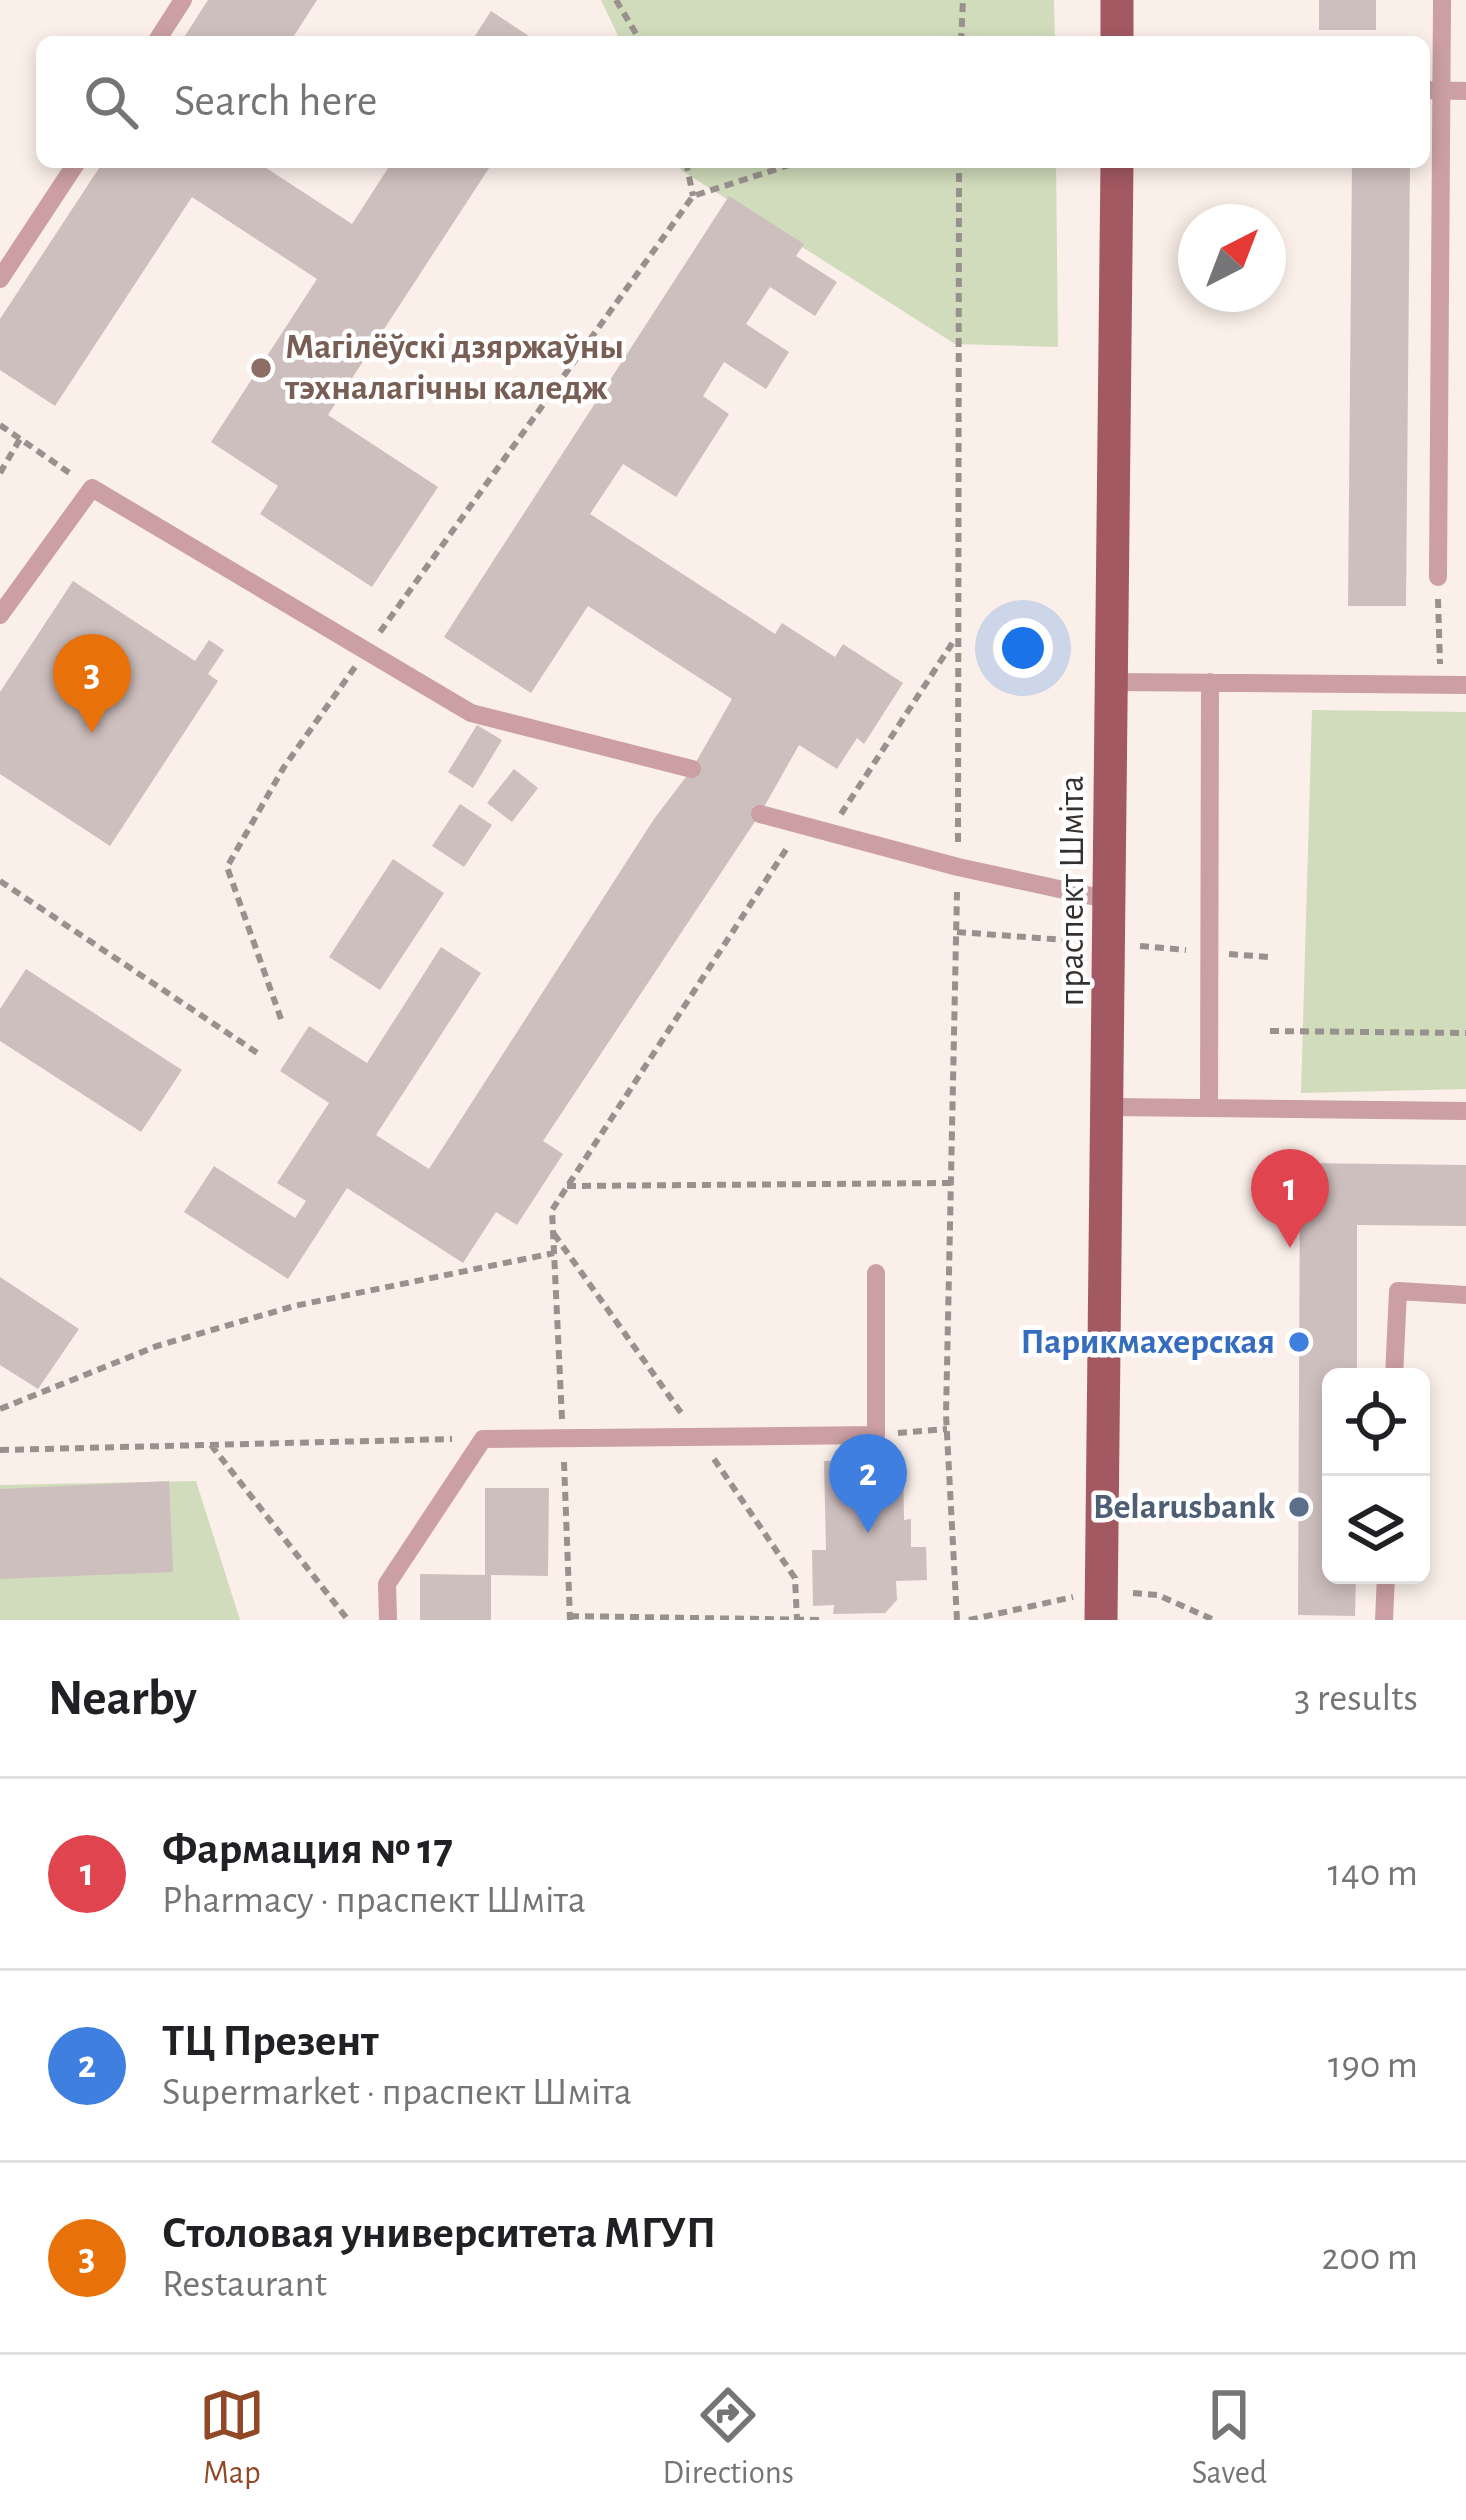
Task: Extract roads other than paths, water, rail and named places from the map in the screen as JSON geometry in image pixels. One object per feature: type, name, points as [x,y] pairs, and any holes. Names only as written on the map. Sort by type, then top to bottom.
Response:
[{"type":"main road","points":[[1117,0],[1117,36]]},
{"type":"main road","name":"праспект Шміта","points":[[1101,1620],[1117,168]]},
{"type":"lane","points":[[160,36],[183,0]]},
{"type":"lane","points":[[1438,578],[1445,90],[1442,0]]},
{"type":"lane","points":[[1430,90],[1466,92]]},
{"type":"lane","points":[[0,279],[73,168]]},
{"type":"lane","points":[[0,614],[92,488],[471,713],[692,770]]},
{"type":"lane","points":[[1113,682],[1466,685]]},
{"type":"lane","points":[[1209,1108],[1210,682]]},
{"type":"lane","points":[[760,814],[958,867],[1110,900]]},
{"type":"lane","points":[[1110,1106],[1466,1111]]},
{"type":"lane","points":[[388,1620],[387,1584],[483,1438],[876,1435],[876,1273]]},
{"type":"lane","points":[[1394,1368],[1398,1291],[1466,1295]]},
{"type":"lane","points":[[1384,1620],[1386,1584]]},
{"type":"place","name":"Магілёўскі дзяржаўны тэхналагічны каледж","points":[[261,368]]},
{"type":"place","name":"Столовая университета МГУП","points":[[92,733]]},
{"type":"place","name":"Фармация № 17","points":[[1290,1248]]},
{"type":"place","name":"Парикмахерская","points":[[1299,1342]]},
{"type":"place","name":"Belarusbank","points":[[1299,1507]]},
{"type":"place","name":"ТЦ Презент","points":[[868,1533]]}]
